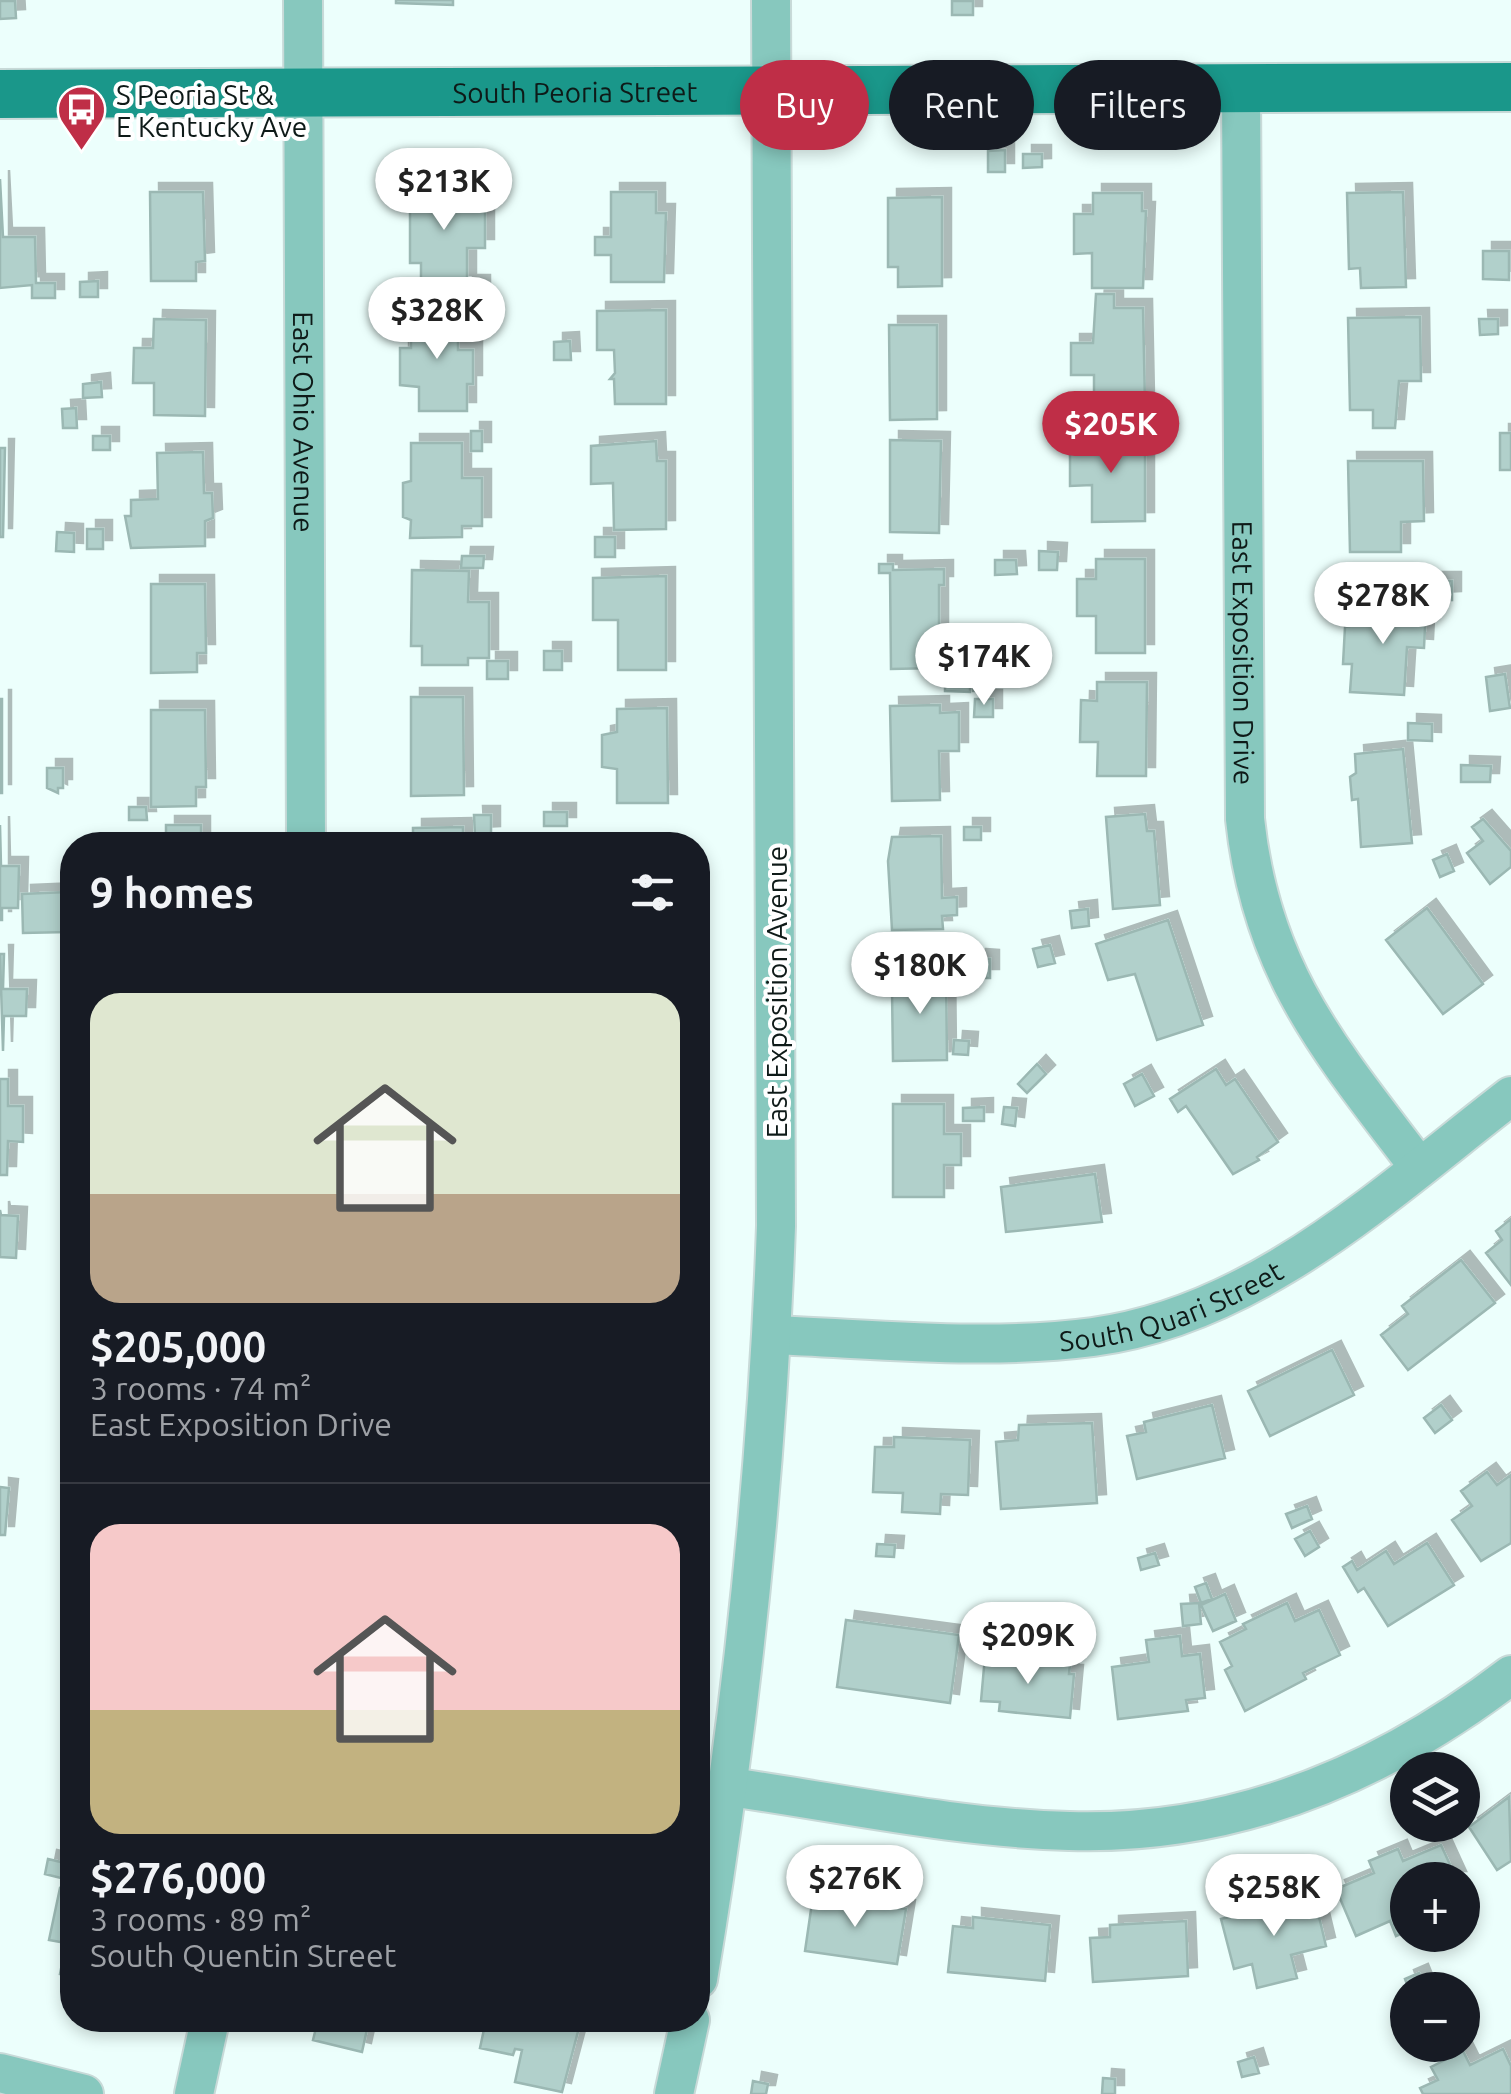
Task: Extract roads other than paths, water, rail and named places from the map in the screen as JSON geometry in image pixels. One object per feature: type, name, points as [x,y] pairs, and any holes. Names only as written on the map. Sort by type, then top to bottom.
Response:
[{"type":"main road","name":"South Peoria Street","points":[[869,90],[1511,87]]},
{"type":"main road","name":"South Peoria Street","points":[[0,94],[740,90]]},
{"type":"street","name":"East Ohio Avenue","points":[[303,0],[306,832]]},
{"type":"street","name":"East Exposition Avenue","points":[[771,0],[772,60]]},
{"type":"street","name":"East Exposition Drive","points":[[1241,88],[1245,799],[1250,863],[1266,928],[1292,990],[1327,1047],[1419,1167]]},
{"type":"street","name":"East Exposition Avenue","points":[[710,1907],[730,1787],[756,1572],[772,1334],[776,1107],[772,150]]},
{"type":"street","name":"South Quari Street","points":[[772,1334],[1012,1344],[1096,1337],[1160,1321],[1253,1284],[1301,1256],[1511,1096]]},
{"type":"street","points":[[730,1787],[1069,1831],[1188,1822],[1272,1804],[1337,1782],[1458,1716],[1511,1675]]},
{"type":"street","points":[[194,2094],[207,2032]]},
{"type":"street","points":[[674,2094],[687,2032]]},
{"type":"street","points":[[0,2074],[84,2094]]},
{"type":"place","name":"S Peoria St & E Kentucky Ave","points":[[81,152]]}]
